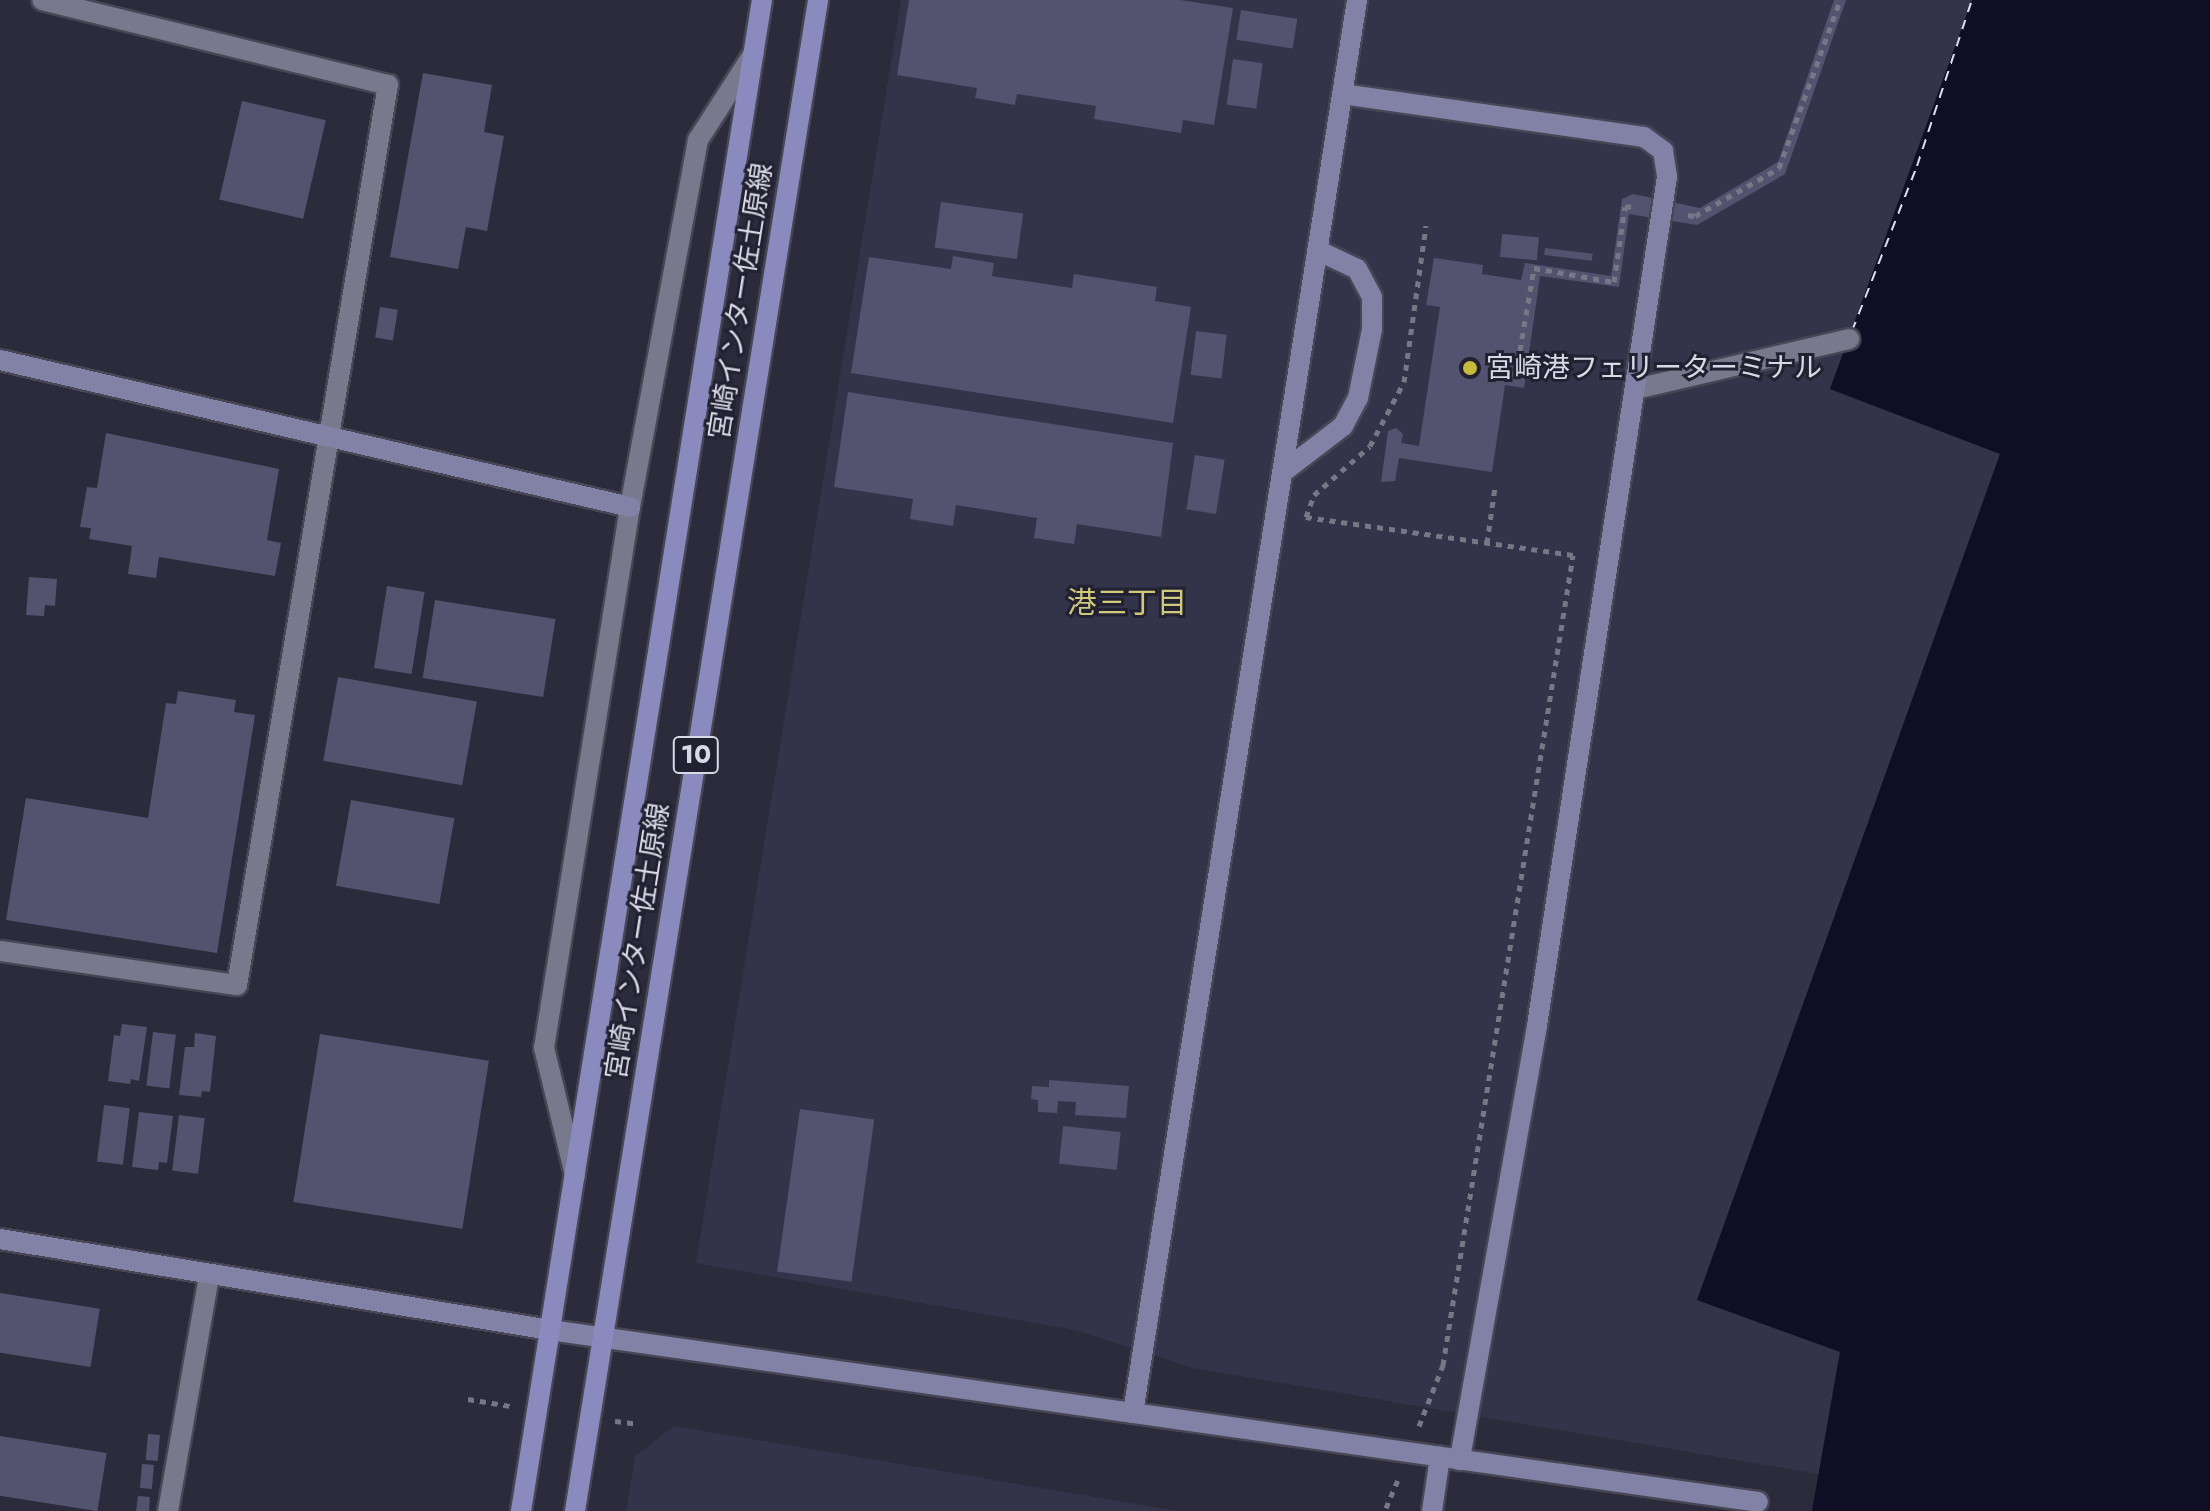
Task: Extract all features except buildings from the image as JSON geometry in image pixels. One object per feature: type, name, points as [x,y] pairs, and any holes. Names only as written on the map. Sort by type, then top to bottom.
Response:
[{"type":"main road","name":"宮崎インター佐土原線","points":[[521,1511],[762,0]]},
{"type":"main road","name":"宮崎インター佐土原線","points":[[575,1511],[818,0]]},
{"type":"street","points":[[0,951],[237,985],[388,85],[42,0]]},
{"type":"street","points":[[1133,1413],[1357,0]]},
{"type":"street","points":[[575,1175],[544,1048],[630,507],[698,140],[754,53]]},
{"type":"street","points":[[1342,94],[1644,137],[1663,151],[1667,177],[1540,1010],[1450,1458],[1432,1511]]},
{"type":"street","points":[[1283,472],[1343,426],[1358,398],[1372,329],[1372,297],[1357,269],[1317,250]]},
{"type":"street","points":[[1636,389],[1849,339]]},
{"type":"street","points":[[0,360],[630,507]]},
{"type":"street","points":[[0,1239],[550,1330],[1450,1458],[1757,1507]]},
{"type":"street","points":[[168,1511],[209,1275]]},
{"type":"path","points":[[1386,1508],[1443,1365],[1573,555],[1306,517],[1314,495],[1370,446],[1404,382],[1426,226]]},
{"type":"path","points":[[1487,543],[1495,487]]},
{"type":"shaded area","points":[[901,0],[1972,0],[1830,389],[2001,454],[1697,1300],[1840,1351],[1819,1474],[1193,1368],[1075,1330],[696,1263]]},
{"type":"shaded area","points":[[1972,0],[2210,0],[2210,1511],[1812,1511],[1840,1352],[1697,1300],[2000,454],[1830,389]]},
{"type":"shaded area","points":[[674,1426],[1178,1511],[626,1511],[635,1456]]},
{"type":"ferry route","points":[[1852,331],[1917,166],[1972,0]]},
{"type":"place","name":"宮崎港フェリーターミナル","points":[[1470,368]]},
{"type":"district","name":"港三丁目","points":[[1127,603]]}]
